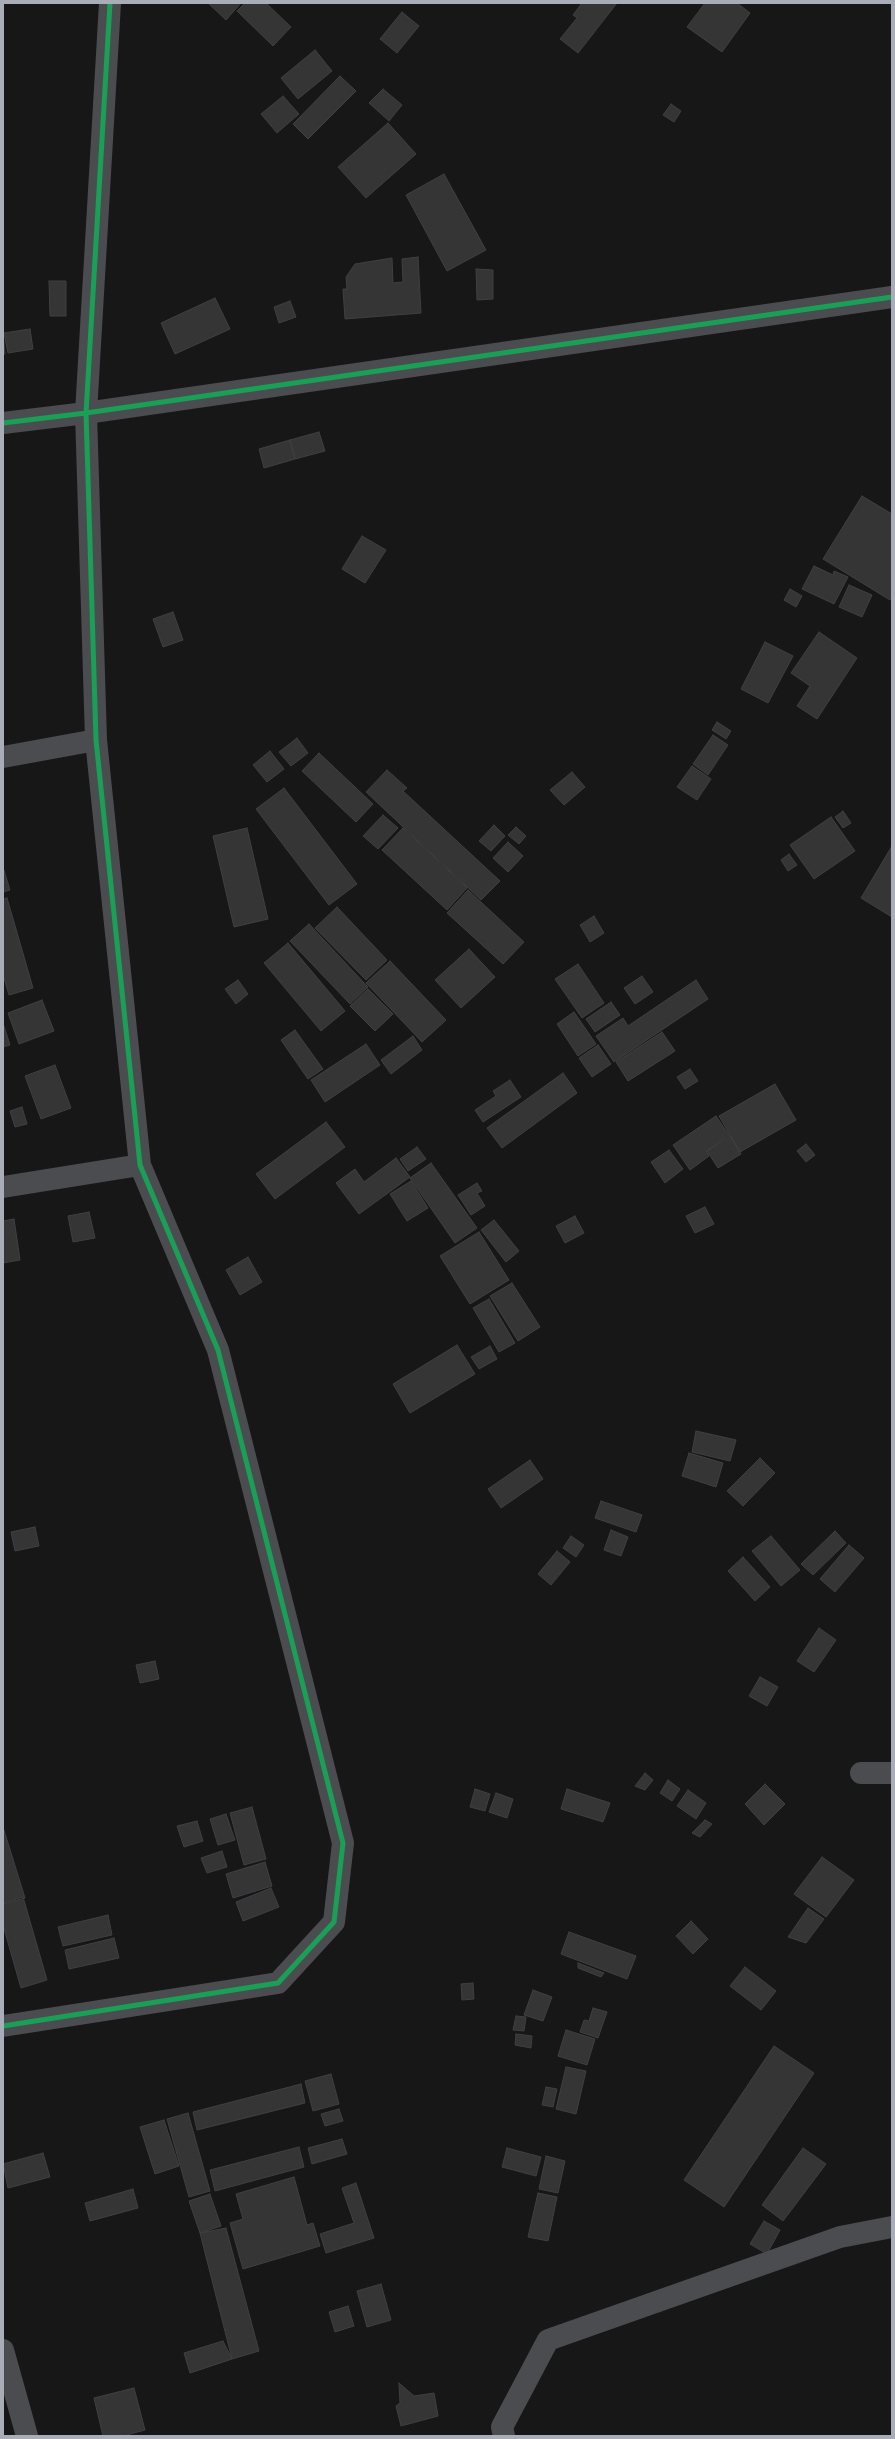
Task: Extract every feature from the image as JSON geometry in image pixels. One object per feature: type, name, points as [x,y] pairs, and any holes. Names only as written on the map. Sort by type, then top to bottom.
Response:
[{"type":"street","points":[[3,2026],[278,1983],[334,1922],[342,1843],[220,1358],[140,1165],[96,740],[86,412],[110,3]]},
{"type":"street","points":[[3,422],[86,412],[892,297]]},
{"type":"street","points":[[3,758],[96,740]]},
{"type":"street","points":[[3,1187],[140,1165]]},
{"type":"street","points":[[861,1774],[892,1773]]},
{"type":"street","points":[[504,2436],[502,2427],[548,2340],[840,2236],[892,2227]]},
{"type":"street","points":[[3,2350],[27,2436]]},
{"type":"building","points":[[208,3],[241,3],[226,20]]},
{"type":"building","points":[[245,3],[266,3],[291,27],[273,46],[237,11]]},
{"type":"building","points":[[582,3],[617,3],[578,53],[560,39],[577,18],[573,15]]},
{"type":"building","points":[[705,3],[737,3],[750,13],[722,52],[687,27]]},
{"type":"building","points":[[402,12],[419,26],[397,53],[380,39]]},
{"type":"building","points":[[315,50],[332,71],[298,99],[281,78]]},
{"type":"building","points":[[340,76],[356,91],[308,139],[293,124]]},
{"type":"building","points":[[383,89],[402,105],[389,121],[369,103]]},
{"type":"building","points":[[283,96],[299,114],[277,133],[261,114]]},
{"type":"building","points":[[671,104],[681,111],[674,122],[663,115]]},
{"type":"building","points":[[388,123],[416,154],[366,198],[338,167]]},
{"type":"building","points":[[444,174],[486,250],[447,271],[406,195]]},
{"type":"building","points":[[418,257],[421,313],[345,319],[343,289],[347,289],[346,277],[355,264],[392,258],[393,283],[403,282],[402,259]]},
{"type":"building","points":[[476,269],[493,270],[493,299],[477,300]]},
{"type":"building","points":[[49,281],[66,281],[66,316],[50,316]]},
{"type":"building","points":[[215,298],[230,329],[175,354],[161,323]]},
{"type":"building","points":[[290,301],[296,317],[279,323],[274,307]]},
{"type":"building","points":[[30,329],[33,349],[8,353],[4,333]]},
{"type":"building","points":[[3,334],[5,354],[3,354]]},
{"type":"building","points":[[319,432],[325,451],[295,459],[290,440]]},
{"type":"building","points":[[290,440],[295,459],[264,468],[259,449]]},
{"type":"building","points":[[862,496],[892,514],[892,597],[890,600],[823,559]]},
{"type":"building","points":[[362,536],[386,550],[365,583],[342,569]]},
{"type":"building","points":[[814,566],[833,575],[834,571],[848,577],[834,604],[802,589]]},
{"type":"building","points":[[849,585],[872,595],[862,617],[839,607]]},
{"type":"building","points":[[790,589],[802,596],[796,607],[784,600]]},
{"type":"building","points":[[173,612],[183,640],[163,647],[153,619]]},
{"type":"building","points":[[819,632],[857,658],[817,719],[797,706],[810,686],[791,673]]},
{"type":"building","points":[[765,642],[793,656],[768,703],[741,689]]},
{"type":"building","points":[[717,722],[731,731],[726,739],[712,730]]},
{"type":"building","points":[[713,735],[728,745],[708,775],[693,764]]},
{"type":"building","points":[[297,738],[308,753],[291,766],[279,752]]},
{"type":"building","points":[[270,751],[284,769],[267,782],[253,765]]},
{"type":"building","points":[[319,753],[373,804],[356,822],[302,771]]},
{"type":"building","points":[[692,766],[711,779],[697,800],[677,787]]},
{"type":"building","points":[[387,770],[407,788],[403,791],[500,881],[481,900],[366,792]]},
{"type":"building","points":[[572,772],[585,787],[564,805],[550,790]]},
{"type":"building","points":[[284,788],[357,884],[329,905],[256,809]]},
{"type":"building","points":[[843,811],[851,823],[843,828],[835,817]]},
{"type":"building","points":[[383,815],[398,828],[378,849],[363,836]]},
{"type":"building","points":[[831,817],[855,851],[814,879],[790,845]]},
{"type":"building","points":[[494,825],[505,836],[491,851],[479,841]]},
{"type":"building","points":[[516,827],[526,836],[519,844],[508,835]]},
{"type":"building","points":[[247,828],[268,919],[234,927],[213,836]]},
{"type":"building","points":[[403,828],[467,888],[447,910],[382,850]]},
{"type":"building","points":[[508,842],[523,856],[508,872],[493,858]]},
{"type":"building","points":[[892,846],[892,917],[861,898]]},
{"type":"building","points":[[789,854],[797,865],[788,871],[781,860]]},
{"type":"building","points":[[3,867],[10,890],[3,892]]},
{"type":"building","points":[[468,890],[524,942],[503,964],[447,913]]},
{"type":"building","points":[[7,898],[33,988],[9,995],[3,975],[3,899]]},
{"type":"building","points":[[337,907],[387,960],[366,980],[315,928]]},
{"type":"building","points":[[594,916],[604,933],[590,942],[580,925]]},
{"type":"building","points":[[309,924],[368,987],[350,1004],[290,941]]},
{"type":"building","points":[[288,943],[345,1011],[321,1031],[264,963]]},
{"type":"building","points":[[469,949],[495,977],[461,1008],[435,980]]},
{"type":"building","points":[[390,961],[446,1020],[422,1042],[366,983]]},
{"type":"building","points":[[578,964],[604,1003],[582,1018],[555,979]]},
{"type":"building","points":[[642,976],[653,992],[635,1004],[624,988]]},
{"type":"building","points":[[238,980],[248,994],[236,1004],[225,989]]},
{"type":"building","points":[[696,980],[708,999],[614,1062],[596,1036],[623,1018],[628,1026]]},
{"type":"building","points":[[368,989],[393,1014],[375,1031],[350,1006]]},
{"type":"building","points":[[42,1000],[54,1031],[19,1044],[8,1013]]},
{"type":"building","points":[[611,1002],[620,1015],[595,1032],[586,1019]]},
{"type":"building","points":[[574,1012],[596,1044],[578,1056],[557,1024]]},
{"type":"building","points":[[3,1023],[10,1045],[3,1047]]},
{"type":"building","points":[[295,1030],[323,1069],[308,1079],[281,1040]]},
{"type":"building","points":[[662,1032],[675,1051],[628,1081],[616,1062]]},
{"type":"building","points":[[413,1036],[422,1050],[391,1074],[381,1060]]},
{"type":"building","points":[[366,1044],[380,1065],[325,1102],[311,1080]]},
{"type":"building","points":[[598,1045],[611,1064],[592,1077],[579,1058]]},
{"type":"building","points":[[55,1065],[71,1108],[41,1119],[25,1076]]},
{"type":"building","points":[[690,1069],[698,1081],[685,1089],[677,1077]]},
{"type":"building","points":[[563,1073],[577,1093],[502,1148],[487,1128]]},
{"type":"building","points":[[510,1080],[521,1097],[483,1122],[475,1110],[496,1096],[493,1091]]},
{"type":"building","points":[[775,1084],[796,1120],[740,1152],[719,1116]]},
{"type":"building","points":[[22,1107],[27,1124],[15,1127],[10,1111]]},
{"type":"building","points":[[716,1116],[729,1135],[706,1151],[709,1156],[690,1170],[673,1145]]},
{"type":"building","points":[[326,1122],[345,1147],[275,1199],[256,1174]]},
{"type":"building","points":[[730,1136],[741,1154],[718,1168],[707,1151]]},
{"type":"building","points":[[806,1144],[815,1155],[806,1162],[797,1151]]},
{"type":"building","points":[[417,1147],[426,1159],[408,1171],[400,1159]]},
{"type":"building","points":[[669,1150],[683,1169],[665,1183],[651,1162]]},
{"type":"building","points":[[396,1158],[410,1177],[359,1214],[336,1183],[355,1169],[364,1182]]},
{"type":"building","points":[[431,1163],[477,1228],[455,1243],[410,1178]]},
{"type":"building","points":[[411,1181],[428,1208],[407,1221],[390,1194]]},
{"type":"building","points":[[477,1183],[482,1191],[477,1193],[485,1206],[471,1215],[458,1195]]},
{"type":"building","points":[[705,1207],[714,1224],[695,1233],[686,1216]]},
{"type":"building","points":[[89,1212],[95,1238],[73,1242],[68,1216]]},
{"type":"building","points":[[575,1216],[584,1233],[565,1243],[556,1226]]},
{"type":"building","points":[[14,1219],[20,1260],[3,1263],[3,1221]]},
{"type":"building","points":[[494,1220],[519,1251],[506,1262],[481,1230]]},
{"type":"building","points":[[479,1232],[509,1280],[470,1304],[440,1256]]},
{"type":"building","points":[[248,1257],[262,1282],[240,1295],[226,1270]]},
{"type":"building","points":[[512,1283],[540,1327],[518,1341],[490,1296]]},
{"type":"building","points":[[489,1299],[515,1343],[499,1352],[473,1308]]},
{"type":"building","points":[[457,1345],[475,1374],[410,1413],[393,1384]]},
{"type":"building","points":[[490,1346],[497,1359],[479,1369],[471,1357]]},
{"type":"building","points":[[696,1431],[736,1440],[730,1461],[692,1452]]},
{"type":"building","points":[[689,1453],[723,1463],[716,1487],[682,1476]]},
{"type":"building","points":[[760,1458],[775,1473],[743,1506],[727,1491]]},
{"type":"building","points":[[530,1460],[543,1479],[501,1508],[488,1489]]},
{"type":"building","points":[[601,1501],[642,1515],[636,1532],[595,1518]]},
{"type":"building","points":[[35,1527],[39,1546],[15,1551],[11,1532]]},
{"type":"building","points":[[611,1530],[628,1537],[621,1556],[604,1550]]},
{"type":"building","points":[[835,1531],[846,1543],[813,1575],[801,1564]]},
{"type":"building","points":[[571,1536],[584,1545],[576,1557],[563,1548]]},
{"type":"building","points":[[771,1536],[800,1570],[781,1586],[752,1551]]},
{"type":"building","points":[[849,1545],[864,1558],[835,1592],[820,1579]]},
{"type":"building","points":[[557,1551],[570,1562],[551,1585],[538,1574]]},
{"type":"building","points":[[743,1557],[770,1587],[755,1601],[728,1571]]},
{"type":"building","points":[[819,1628],[836,1640],[814,1672],[797,1661]]},
{"type":"building","points":[[155,1661],[159,1679],[140,1683],[136,1665]]},
{"type":"building","points":[[760,1677],[778,1687],[767,1706],[749,1696]]},
{"type":"building","points":[[645,1773],[653,1780],[645,1790],[635,1786]]},
{"type":"building","points":[[668,1780],[680,1789],[672,1801],[660,1793]]},
{"type":"building","points":[[765,1784],[785,1804],[764,1825],[745,1804]]},
{"type":"building","points":[[475,1789],[490,1794],[485,1811],[470,1807]]},
{"type":"building","points":[[567,1789],[610,1803],[603,1822],[561,1809]]},
{"type":"building","points":[[688,1790],[706,1803],[696,1819],[677,1806]]},
{"type":"building","points":[[496,1793],[513,1799],[507,1818],[489,1812]]},
{"type":"building","points":[[252,1807],[266,1859],[244,1865],[230,1813]]},
{"type":"building","points":[[226,1814],[235,1840],[218,1845],[210,1819]]},
{"type":"building","points":[[705,1820],[712,1824],[700,1837],[692,1833]]},
{"type":"building","points":[[197,1821],[203,1841],[184,1847],[177,1826]]},
{"type":"building","points":[[3,1827],[25,1898],[3,1904]]},
{"type":"building","points":[[222,1851],[227,1867],[207,1873],[201,1858]]},
{"type":"building","points":[[822,1857],[854,1880],[826,1917],[794,1894]]},
{"type":"building","points":[[265,1862],[272,1886],[233,1898],[226,1874]]},
{"type":"building","points":[[271,1888],[279,1907],[243,1921],[236,1902]]},
{"type":"building","points":[[23,1897],[47,1980],[21,1988],[3,1925],[3,1903]]},
{"type":"building","points":[[808,1908],[824,1919],[806,1943],[788,1937]]},
{"type":"building","points":[[108,1915],[112,1935],[63,1946],[58,1927]]},
{"type":"building","points":[[691,1921],[708,1939],[693,1954],[676,1936]]},
{"type":"building","points":[[569,1932],[636,1956],[627,1979],[561,1954]]},
{"type":"building","points":[[114,1938],[119,1958],[69,1969],[65,1950]]},
{"type":"building","points":[[578,1963],[604,1973],[601,1977],[578,1968]]},
{"type":"building","points":[[745,1967],[776,1991],[761,2010],[730,1986]]},
{"type":"building","points":[[473,1983],[474,1999],[462,2000],[461,1984]]},
{"type":"building","points":[[533,1990],[552,1997],[543,2021],[524,2015]]},
{"type":"building","points":[[593,2008],[607,2012],[598,2038],[580,2032],[584,2020],[589,2021]]},
{"type":"building","points":[[516,2016],[526,2017],[524,2031],[513,2030]]},
{"type":"building","points":[[566,2030],[595,2039],[587,2065],[558,2056]]},
{"type":"building","points":[[516,2034],[532,2036],[531,2048],[515,2045]]},
{"type":"building","points":[[774,2046],[814,2073],[724,2207],[684,2180]]},
{"type":"building","points":[[566,2067],[586,2071],[576,2114],[556,2109]]},
{"type":"building","points":[[331,2074],[339,2104],[313,2111],[305,2081]]},
{"type":"building","points":[[301,2084],[305,2103],[197,2130],[193,2112]]},
{"type":"building","points":[[546,2087],[557,2089],[553,2107],[542,2105]]},
{"type":"building","points":[[339,2109],[343,2121],[325,2126],[321,2114]]},
{"type":"building","points":[[188,2113],[210,2191],[189,2197],[167,2119]]},
{"type":"building","points":[[164,2120],[179,2166],[155,2174],[140,2127]]},
{"type":"building","points":[[342,2139],[347,2154],[312,2164],[308,2148]]},
{"type":"building","points":[[299,2147],[304,2167],[215,2191],[210,2170]]},
{"type":"building","points":[[507,2148],[541,2157],[536,2176],[502,2167]]},
{"type":"building","points":[[803,2148],[826,2164],[783,2221],[762,2205]]},
{"type":"building","points":[[43,2153],[50,2177],[8,2188],[3,2164]]},
{"type":"building","points":[[546,2156],[565,2161],[558,2193],[539,2189]]},
{"type":"building","points":[[294,2177],[307,2225],[313,2223],[320,2246],[243,2269],[230,2223],[243,2219],[236,2194]]},
{"type":"building","points":[[356,2183],[374,2238],[326,2253],[320,2234],[354,2223],[342,2188]]},
{"type":"building","points":[[133,2189],[138,2208],[90,2221],[85,2203]]},
{"type":"building","points":[[538,2193],[557,2197],[548,2241],[528,2237]]},
{"type":"building","points":[[210,2194],[221,2226],[200,2233],[189,2201]]},
{"type":"building","points":[[764,2221],[780,2230],[767,2254],[750,2244]]},
{"type":"building","points":[[226,2228],[259,2351],[232,2359],[200,2233]]},
{"type":"building","points":[[381,2284],[391,2320],[367,2327],[357,2291]]},
{"type":"building","points":[[348,2306],[354,2326],[335,2332],[329,2312]]},
{"type":"building","points":[[223,2341],[232,2359],[190,2373],[184,2353]]},
{"type":"building","points":[[399,2383],[414,2396],[434,2393],[438,2416],[401,2426],[396,2406],[400,2403]]},
{"type":"building","points":[[134,2388],[145,2430],[123,2436],[103,2436],[94,2398]]},
{"type":"cycle path","points":[[3,2026],[278,1983],[334,1922],[343,1843],[218,1350],[140,1165],[96,740],[86,413],[110,3]]},
{"type":"cycle path","points":[[3,423],[86,413],[892,297]]}]
